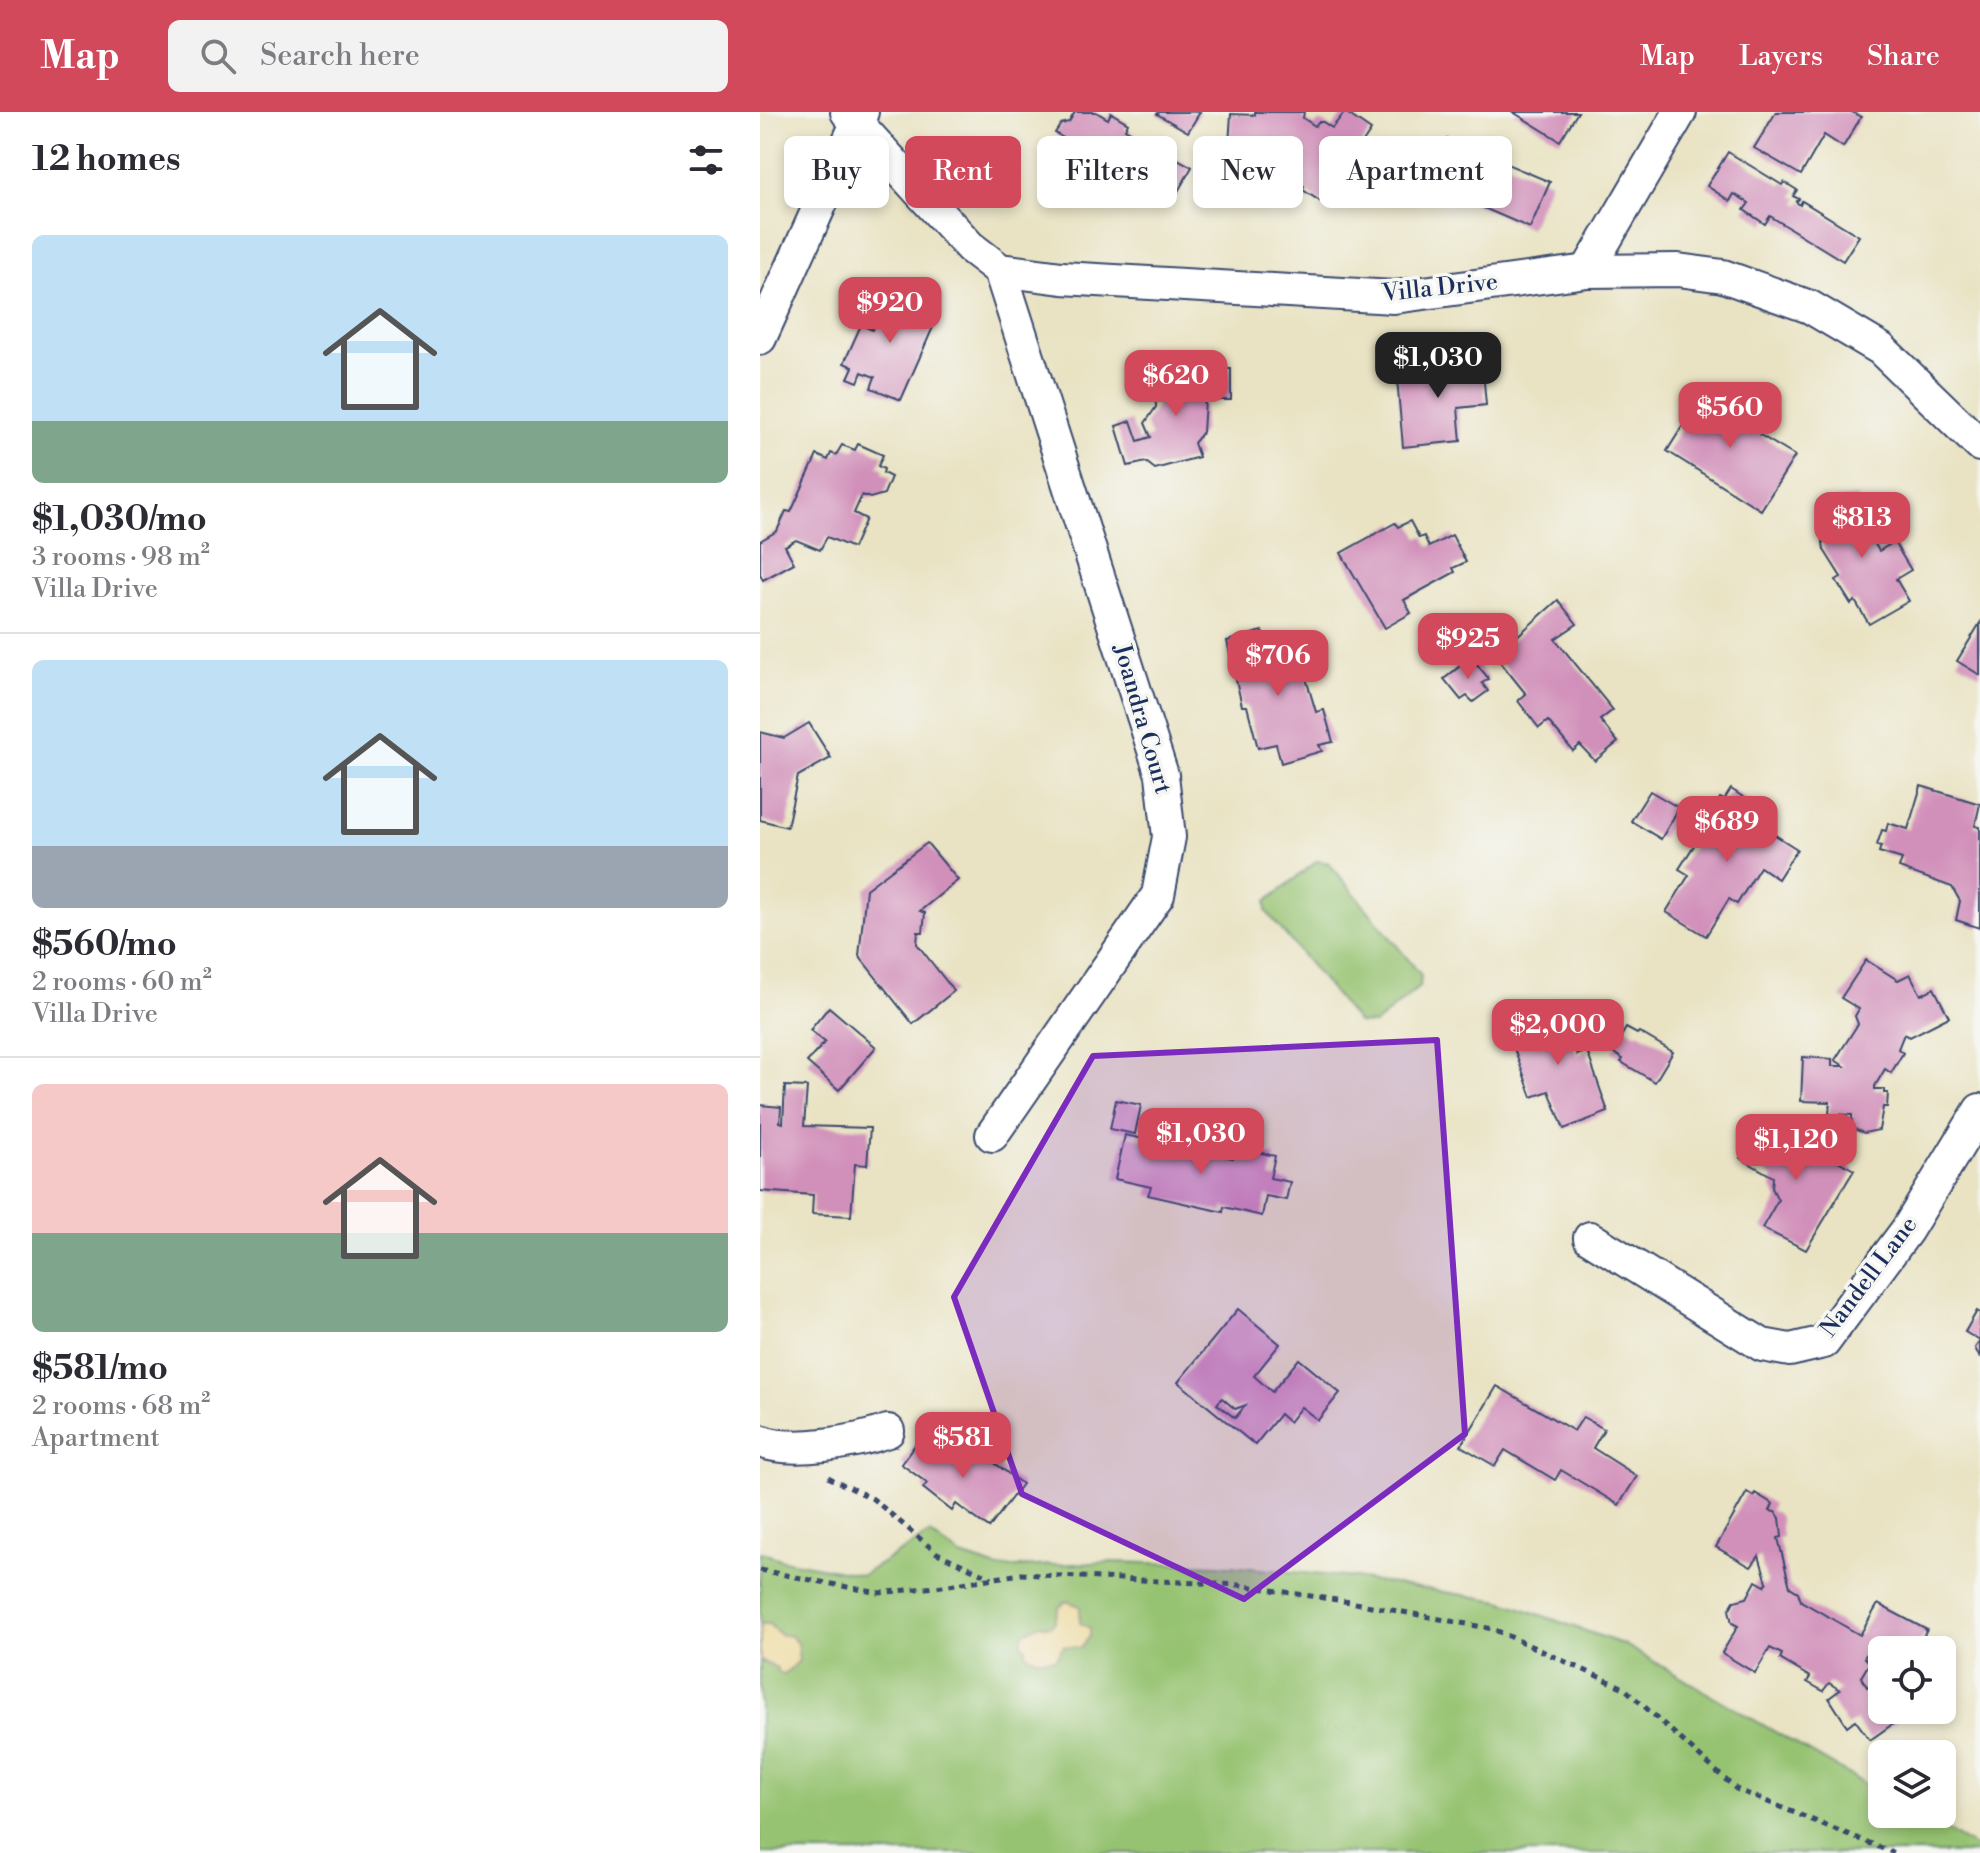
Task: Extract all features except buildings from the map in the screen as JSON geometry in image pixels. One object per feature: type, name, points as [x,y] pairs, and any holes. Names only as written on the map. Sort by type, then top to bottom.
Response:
[{"type":"street","points":[[1587,271],[1680,112]]},
{"type":"street","points":[[760,338],[855,116],[970,247],[1000,270]]},
{"type":"street","name":"Villa Drive","points":[[1000,270],[1062,278],[1394,297],[1587,271],[1678,270],[1723,276],[1810,307],[1881,349],[1980,445]]},
{"type":"street","name":"Joandra Court","points":[[992,1135],[1158,895],[1169,837],[1162,775],[1000,270]]},
{"type":"street","name":"Nandell Lane","points":[[1590,1238],[1762,1345],[1790,1350],[1824,1342],[1907,1230],[1980,1110]]},
{"type":"street","points":[[760,1441],[808,1445],[856,1441],[888,1431]]},
{"type":"path","points":[[820,1473],[873,1499],[937,1553],[992,1578]]},
{"type":"path","points":[[760,1570],[878,1593],[1021,1574],[1239,1585],[1493,1629],[1624,1688],[1736,1789],[1894,1853]]},
{"type":"highlighted area","points":[[1437,1040],[1465,1434],[1244,1599],[1022,1494],[954,1297],[1093,1056]]},
{"type":"green space","points":[[1317,861],[1329,863],[1421,975],[1420,986],[1375,1024],[1358,1023],[1266,911],[1266,902]]},
{"type":"green space","points":[[930,1534],[961,1556],[998,1568],[1111,1562],[1218,1565],[1355,1578],[1501,1601],[1625,1645],[1868,1786],[1868,1828],[1942,1828],[1980,1850],[1980,1853],[760,1853],[760,1552],[783,1560],[862,1575]]},
{"type":"sand","points":[[1066,1601],[1080,1606],[1080,1623],[1090,1628],[1090,1636],[1081,1648],[1063,1646],[1055,1659],[1037,1659],[1026,1654],[1026,1648],[1021,1643],[1024,1633],[1040,1624],[1049,1626],[1054,1623],[1059,1608]]},
{"type":"sand","points":[[760,1624],[769,1624],[779,1634],[791,1636],[797,1643],[799,1661],[783,1675],[777,1672],[777,1668],[760,1661]]}]
